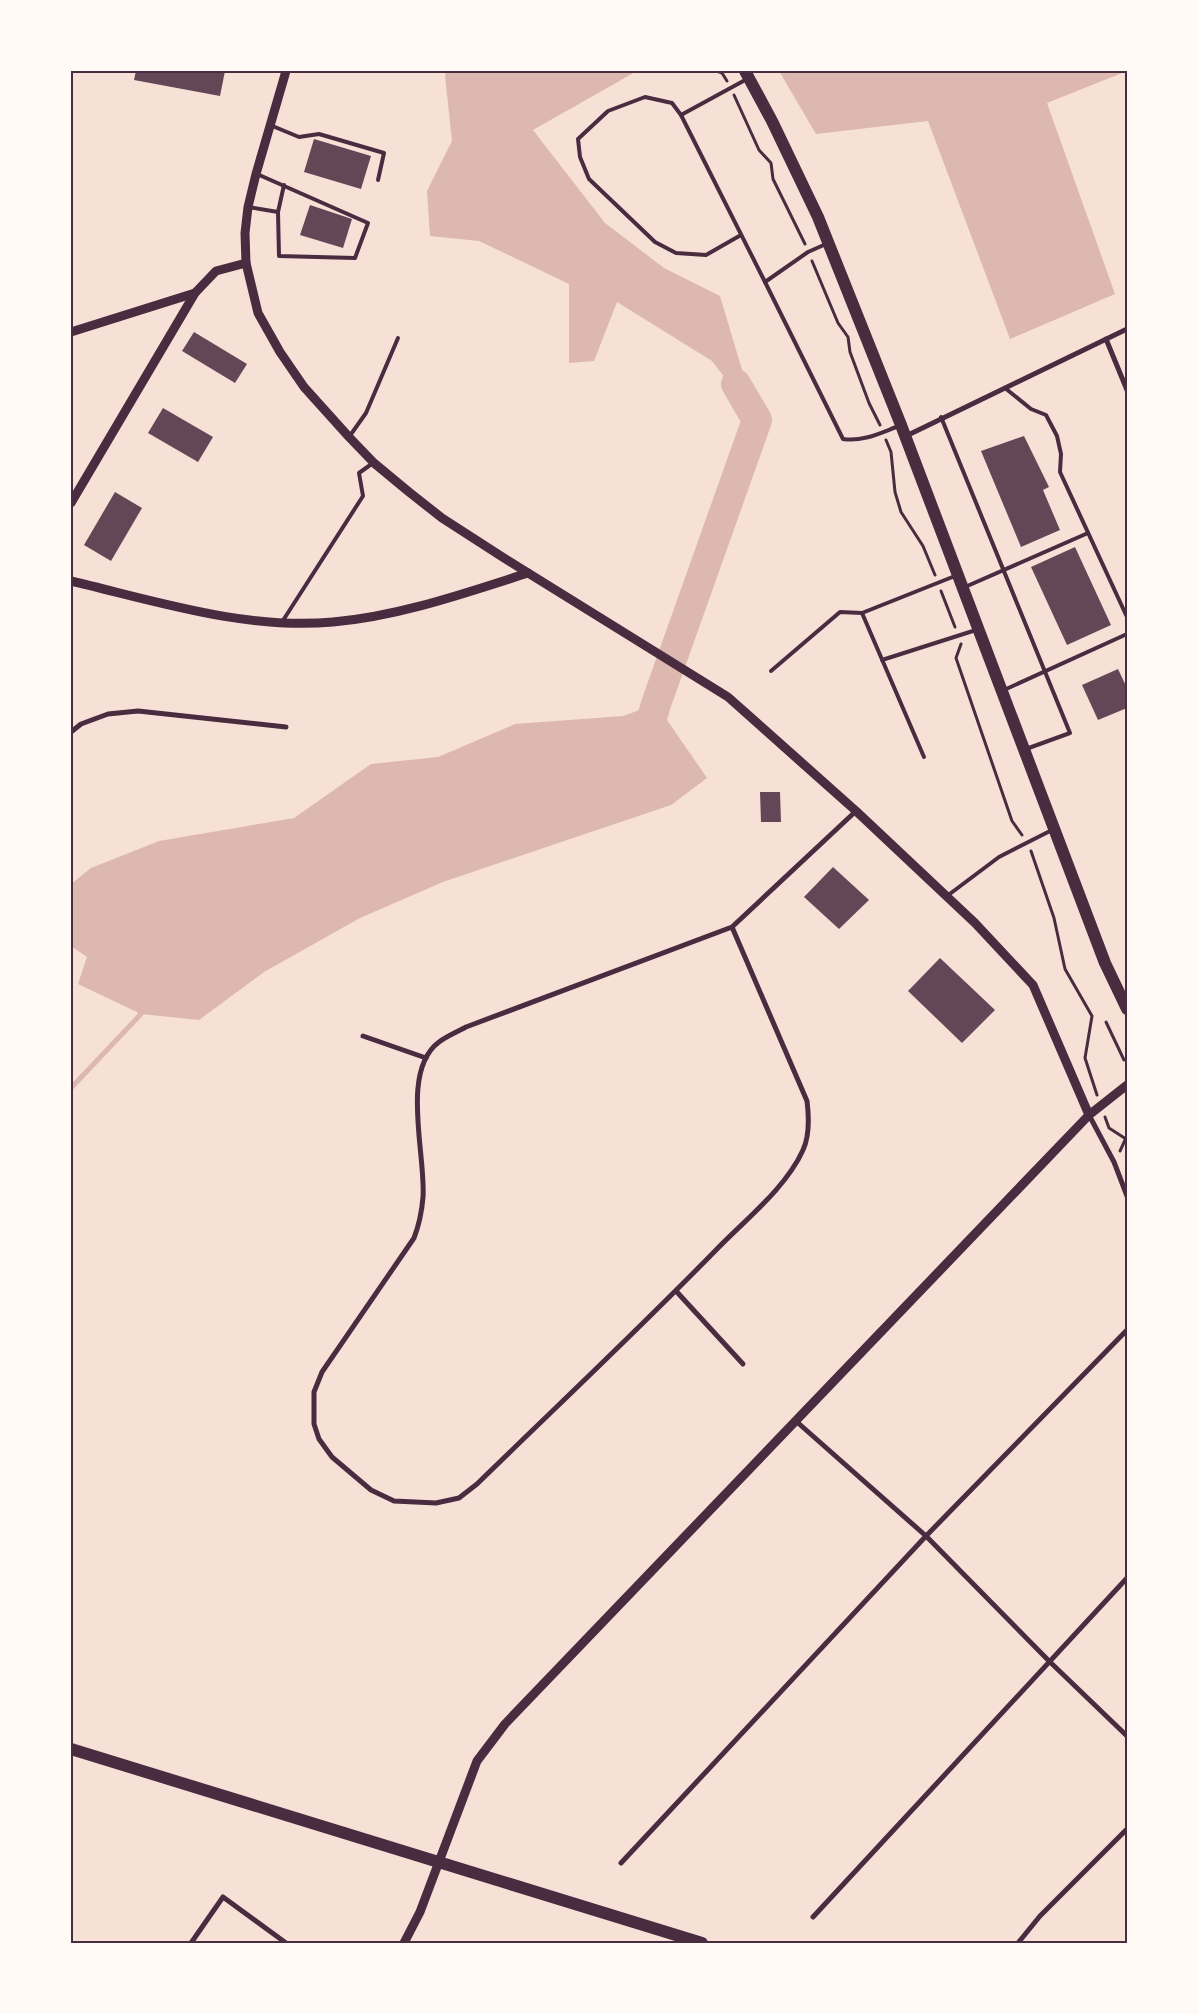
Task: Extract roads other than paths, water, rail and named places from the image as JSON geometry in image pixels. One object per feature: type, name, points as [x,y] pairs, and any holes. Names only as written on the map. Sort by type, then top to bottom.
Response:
[{"type":"main road","points":[[747,75],[776,130],[828,243],[903,430],[1105,963],[1127,1009]]},
{"type":"main road","points":[[71,1749],[702,1943]]},
{"type":"street","points":[[286,71],[248,206],[245,233],[246,263],[258,313],[280,352],[304,387],[348,437],[374,463],[442,518],[528,574],[728,697],[856,811],[947,896],[1033,985],[1090,1115],[1114,1162],[1127,1196]]},
{"type":"street","points":[[71,504],[195,293],[216,271],[246,263]]},
{"type":"street","points":[[71,332],[195,293]]},
{"type":"street","points":[[903,430],[941,417],[1127,329]]},
{"type":"street","points":[[1106,339],[1127,390]]},
{"type":"street","points":[[71,581],[226,617],[282,622],[333,622],[385,614],[438,601],[528,574]]},
{"type":"street","points":[[71,732],[81,724],[108,714],[138,711],[286,727]]},
{"type":"street","points":[[732,926],[807,1102],[809,1120],[804,1148],[790,1173],[676,1291],[478,1484],[460,1498],[436,1503],[394,1501],[371,1490],[332,1457],[319,1439],[314,1424],[314,1392],[322,1372],[414,1238],[418,1227],[423,1197],[417,1109],[421,1071],[426,1058],[438,1042],[466,1027],[732,926],[856,811]]},
{"type":"street","points":[[363,1036],[426,1058]]},
{"type":"street","points":[[404,1943],[420,1912],[440,1862],[477,1760],[505,1724],[1090,1115],[1127,1085]]},
{"type":"street","points":[[676,1291],[743,1364]]},
{"type":"street","points":[[621,1862],[926,1536],[1127,1330]]},
{"type":"street","points":[[797,1422],[926,1536],[1049,1661],[1127,1736]]},
{"type":"street","points":[[813,1917],[1127,1578]]},
{"type":"street","points":[[1018,1943],[1040,1916],[1127,1829]]},
{"type":"street","points":[[191,1943],[223,1897],[286,1943]]},
{"type":"lane","points":[[681,115],[731,88],[747,75]]},
{"type":"lane","points":[[741,235],[706,255],[676,253],[656,242],[589,179],[580,157],[578,139],[608,111],[645,97],[672,103],[681,115],[765,282],[843,439],[860,439],[883,432],[903,430]]},
{"type":"lane","points":[[270,125],[299,137],[319,134],[384,153],[378,180]]},
{"type":"lane","points":[[256,174],[284,185],[368,223],[355,258],[279,256],[278,212],[284,185]]},
{"type":"lane","points":[[248,206],[278,212]]},
{"type":"lane","points":[[765,282],[808,252],[828,243]]},
{"type":"lane","points":[[348,437],[366,413],[398,338]]},
{"type":"lane","points":[[1005,388],[1031,410],[1046,416],[1058,436],[1061,454],[1060,472],[1127,617]]},
{"type":"lane","points":[[941,417],[1070,733],[1024,750]]},
{"type":"lane","points":[[282,622],[362,496],[359,473],[374,463]]},
{"type":"lane","points":[[963,588],[1088,533]]},
{"type":"lane","points":[[771,671],[840,612],[862,613],[958,575]]},
{"type":"lane","points":[[862,613],[924,756]]},
{"type":"lane","points":[[882,660],[978,629]]},
{"type":"lane","points":[[1002,690],[1127,634]]},
{"type":"lane","points":[[947,896],[999,858],[1054,829]]},
{"type":"waterway","points":[[645,743],[656,704],[757,420],[736,384]]},
{"type":"waterway","points":[[71,1088],[141,1014]]}]
